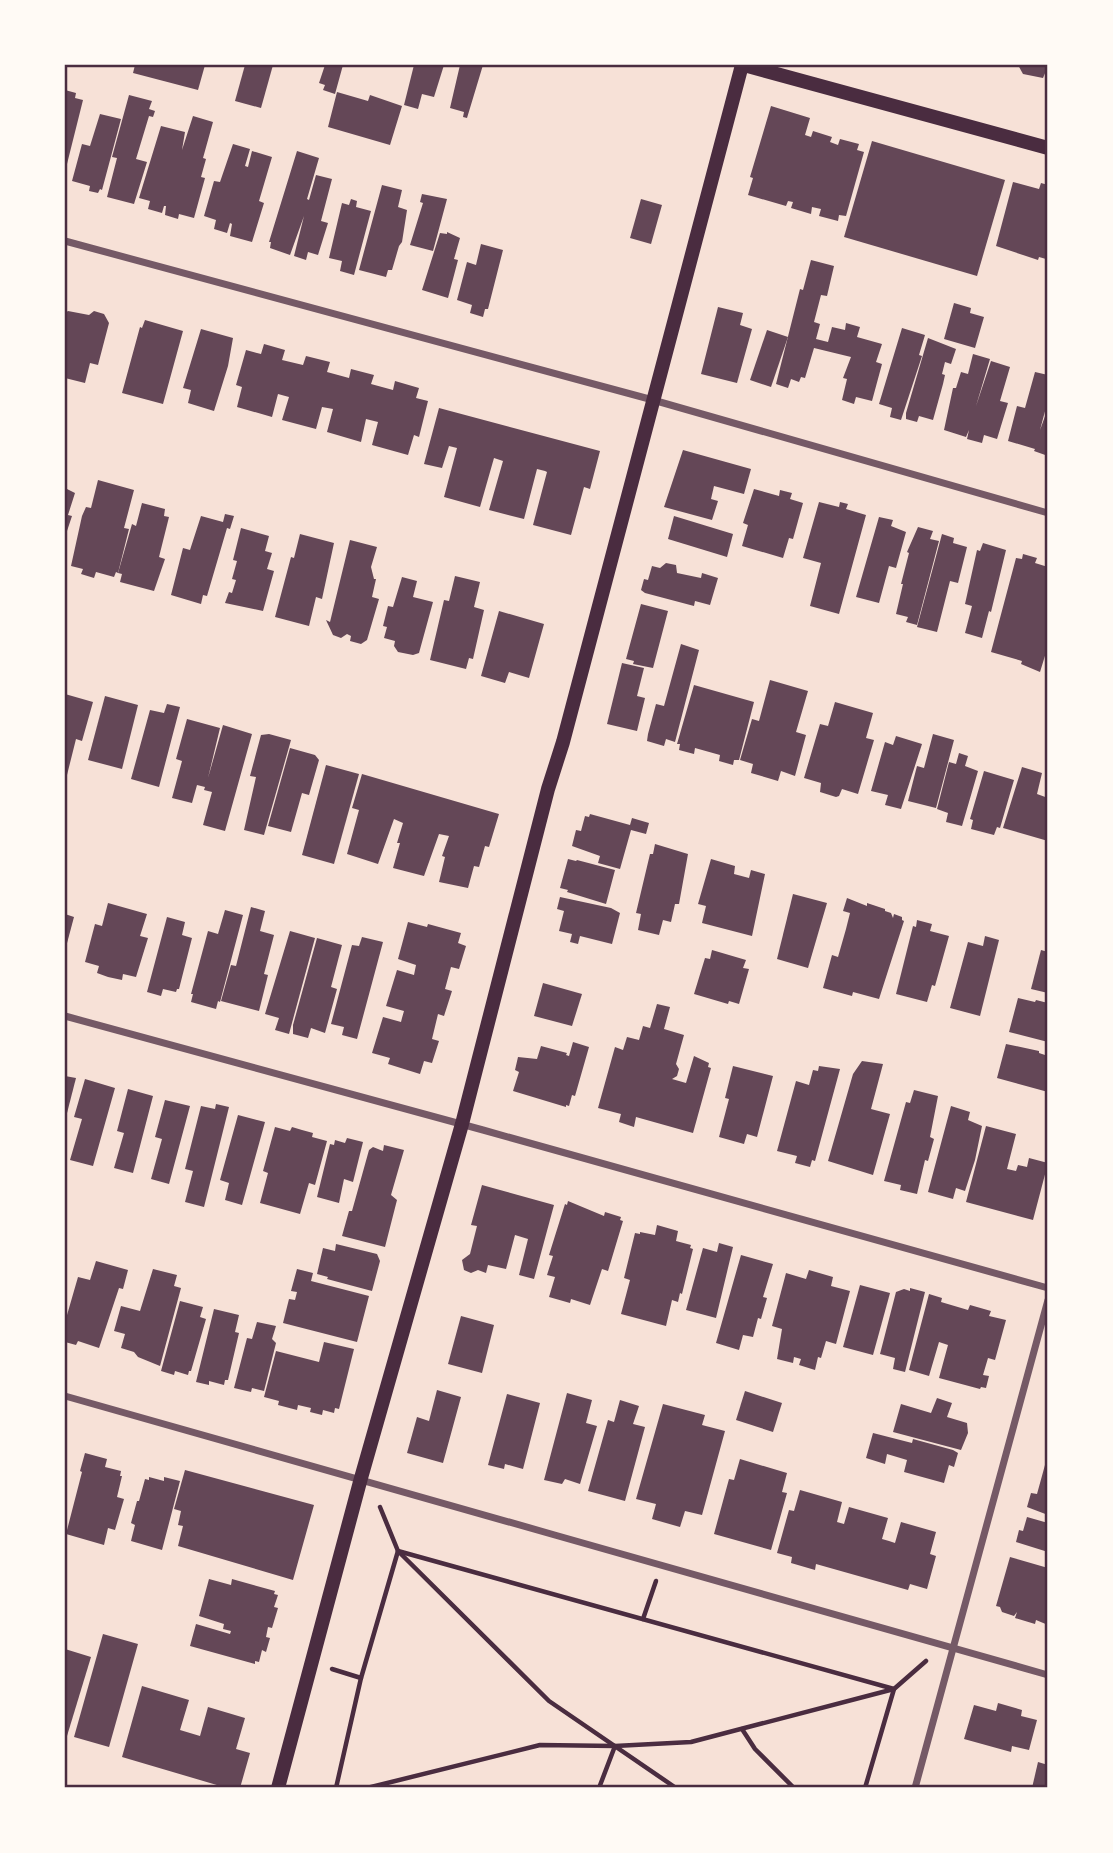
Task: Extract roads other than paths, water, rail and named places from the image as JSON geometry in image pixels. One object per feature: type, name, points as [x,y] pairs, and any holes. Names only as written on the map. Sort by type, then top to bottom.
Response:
[{"type":"main road","points":[[278,1788],[361,1478],[462,1124],[544,803],[563,742],[743,65],[1048,148]]},
{"type":"street","points":[[65,241],[653,400],[1048,513]]},
{"type":"street","points":[[65,1016],[462,1124],[1048,1289]]},
{"type":"street","points":[[915,1788],[1048,1300]]},
{"type":"street","points":[[65,1396],[1048,1675]]}]
